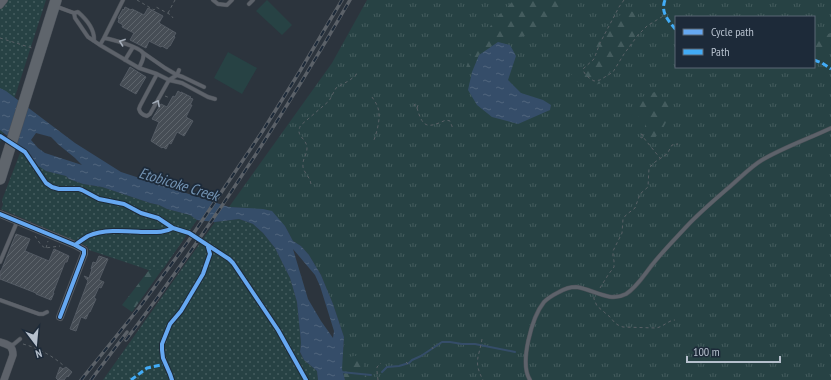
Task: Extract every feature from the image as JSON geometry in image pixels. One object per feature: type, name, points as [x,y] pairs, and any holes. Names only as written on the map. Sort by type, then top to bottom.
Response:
[{"type":"main road","points":[[0,179],[55,3]]},
{"type":"street","points":[[0,5],[4,0]]},
{"type":"street","points":[[0,214],[75,245],[84,252],[60,317]]},
{"type":"street","points":[[0,342],[11,348],[13,355],[4,380]]},
{"type":"lane","points":[[100,45],[123,0]]},
{"type":"lane","points":[[213,0],[218,4],[227,5],[232,0]]},
{"type":"lane","points":[[250,4],[254,0]]},
{"type":"lane","points":[[55,3],[74,13],[78,12],[84,18],[94,36],[94,41]]},
{"type":"lane","points":[[74,13],[75,18],[88,37],[100,45],[139,68],[169,80],[182,83],[208,97],[215,99]]},
{"type":"lane","points":[[104,38],[121,42],[133,47],[177,75],[204,87]]},
{"type":"lane","points":[[126,60],[133,47]]},
{"type":"lane","points":[[139,68],[143,60],[143,54],[141,51]]},
{"type":"lane","points":[[157,74],[139,109],[143,115],[147,116],[150,114],[169,80],[177,75],[179,70]]},
{"type":"lane","points":[[530,380],[528,377],[526,364],[529,335],[536,314],[543,303],[555,294],[567,288],[575,287],[596,292],[605,296],[617,297],[631,291],[688,225],[747,171],[761,160],[831,128]]},
{"type":"lane","points":[[0,262],[17,222]]},
{"type":"lane","points":[[0,300],[39,314],[47,312]]},
{"type":"lane","points":[[11,348],[20,339]]},
{"type":"path","points":[[137,0],[154,10],[156,7],[171,15],[173,18]]},
{"type":"path","points":[[168,14],[175,0]]},
{"type":"path","points":[[624,0],[600,43],[594,59],[583,69],[586,75],[594,81],[600,80],[613,72],[638,35],[647,26],[665,15]]},
{"type":"path","points":[[0,38],[32,48]]},
{"type":"path","points":[[311,184],[311,181],[304,170],[303,163],[307,148],[306,143],[299,134],[299,127],[329,101],[336,88],[350,80],[356,75],[357,72]]},
{"type":"path","points":[[372,97],[379,114],[374,140]]},
{"type":"path","points":[[417,108],[419,116],[426,124],[431,125],[448,120],[450,121],[453,129]]},
{"type":"path","points":[[643,137],[660,158]]},
{"type":"path","points":[[675,320],[656,328],[618,326],[597,306],[594,299],[596,292],[601,288],[614,267],[613,251],[622,233],[623,219],[635,208],[640,194],[648,187],[649,168],[667,154],[672,145],[678,144]]},
{"type":"path","points":[[33,233],[41,245],[45,248],[62,246]]},
{"type":"path","points":[[45,248],[48,240]]},
{"type":"path","points":[[482,340],[477,369],[483,380]]},
{"type":"path","points":[[21,343],[54,358],[64,366]]},
{"type":"path","points":[[378,380],[377,367],[381,363]]},
{"type":"green space","points":[[0,0],[46,0],[0,143]]},
{"type":"green space","points":[[267,0],[292,25],[282,35],[256,11]]},
{"type":"green space","points":[[367,0],[831,0],[831,380],[345,380],[342,369],[344,337],[321,275],[309,255],[301,246],[293,241],[285,226],[243,208],[229,207],[332,63]]},
{"type":"green space","points":[[514,0],[566,0],[557,12],[526,36],[508,38],[498,42],[479,55],[460,84],[471,54],[496,18]]},
{"type":"green space","points":[[626,10],[638,13],[638,31],[629,47],[602,83],[591,86],[567,78],[589,62],[606,27]]},
{"type":"green space","points":[[831,33],[831,47],[828,50],[815,50],[815,42],[824,35]]},
{"type":"green space","points":[[228,52],[257,68],[242,94],[214,78]]},
{"type":"green space","points":[[655,92],[674,107],[662,130],[649,144],[645,131],[645,122],[636,115],[634,102],[648,94]]},
{"type":"green space","points":[[22,148],[46,171],[66,176],[69,179],[83,184],[102,187],[159,205],[167,209],[190,215],[197,220],[163,269],[149,270],[89,250],[87,246],[1,209],[3,205],[2,200]]},
{"type":"green space","points":[[239,219],[253,224],[263,233],[275,248],[290,278],[297,302],[301,343],[300,353],[304,360],[317,371],[318,380],[103,380],[215,222]]},
{"type":"green space","points":[[186,236],[132,312],[122,305],[149,270],[143,268]]},
{"type":"green space","points":[[361,355],[367,380],[345,380],[342,369],[342,358]]},
{"type":"water","points":[[498,42],[510,45],[516,56],[508,80],[521,93],[543,100],[551,105],[550,110],[518,124],[492,117],[477,105],[468,90],[472,72],[479,55]]},
{"type":"water","name":"Etobicoke Creek","points":[[0,88],[75,143],[121,172],[229,207],[272,211],[285,226],[293,241],[301,246],[309,255],[321,275],[344,337],[342,369],[345,380],[318,380],[317,371],[304,360],[300,352],[301,343],[297,302],[290,278],[275,248],[263,233],[253,224],[239,219],[215,222],[197,220],[190,215],[167,209],[159,205],[102,187],[83,184],[69,179],[66,176],[46,171],[37,165],[26,151],[0,130]],"holes":[[[36,133],[51,137],[82,165],[45,153],[31,140]],[[293,249],[315,275],[320,286],[334,331],[333,338],[308,299]]]},
{"type":"building","points":[[125,7],[144,15],[148,8],[163,16],[159,23],[176,33],[170,46],[167,49],[149,41],[146,48],[130,40],[134,33],[122,27],[123,25],[118,22],[118,18]]},
{"type":"building","points":[[130,67],[146,77],[136,94],[120,85]]},
{"type":"building","points":[[178,91],[193,99],[190,105],[192,105],[186,117],[193,121],[184,136],[177,132],[171,144],[169,143],[166,149],[151,141],[159,122],[152,119],[161,104],[167,107],[173,96],[175,97]]},
{"type":"building","points":[[16,234],[30,239],[25,251],[49,261],[54,249],[69,256],[67,262],[65,262],[51,300],[0,279],[0,271]]},
{"type":"building","points":[[99,256],[108,259],[99,280],[104,282],[101,288],[99,287],[94,298],[96,299],[86,319],[81,317],[76,331],[70,329],[88,281],[84,276],[89,278],[93,262],[96,263]]},
{"type":"building","points":[[60,367],[63,369],[66,367],[72,372],[64,380],[58,380],[56,378]]},
{"type":"waterway","points":[[382,372],[387,367],[409,363],[442,342],[475,344],[515,352]]},
{"type":"waterway","points":[[341,372],[371,375]]},
{"type":"railway","points":[[81,380],[139,308],[187,243],[262,132],[342,0]]},
{"type":"railway","points":[[126,340],[186,258],[243,174],[298,88],[350,0]]},
{"type":"railway","points":[[91,380],[127,332]]},
{"type":"marked path","points":[[665,0],[664,13],[675,29]]},
{"type":"marked path","points":[[815,60],[831,69]]},
{"type":"marked path","points":[[131,380],[147,368],[166,364]]},
{"type":"cycle path","points":[[0,136],[25,152],[46,183],[52,187],[59,189],[79,189],[99,199],[124,204],[141,213],[158,218],[173,228],[189,233],[229,259],[278,330],[306,380]]},
{"type":"cycle path","points":[[0,214],[84,250],[84,254],[60,317]]},
{"type":"cycle path","points":[[75,245],[88,236],[101,232],[159,232],[173,228]]},
{"type":"cycle path","points":[[172,380],[163,358],[162,344],[170,324],[181,311],[203,274],[210,254],[208,247]]}]
